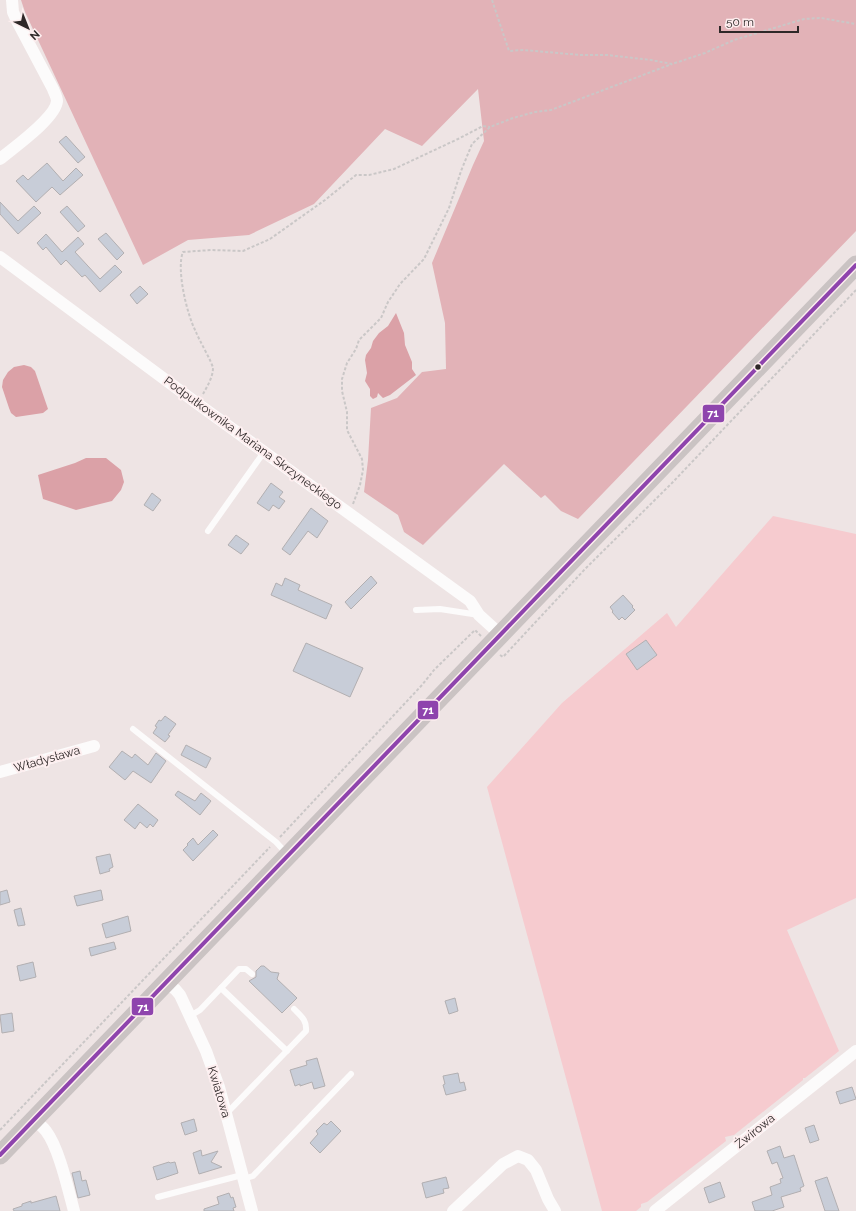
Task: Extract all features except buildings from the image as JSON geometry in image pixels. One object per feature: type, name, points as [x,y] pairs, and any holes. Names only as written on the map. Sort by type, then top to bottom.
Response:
[{"type":"main road","points":[[0,1155],[856,265]]},
{"type":"street","points":[[0,159],[32,133],[46,119],[55,109],[57,101],[54,88],[16,21],[12,0]]},
{"type":"street","name":"Podpułkownika Mariana Skrzyneckiego","points":[[0,257],[198,404],[470,601],[479,615],[501,635]]},
{"type":"street","name":"Władysława","points":[[0,772],[94,746]]},
{"type":"street","name":"Kwiatowa","points":[[165,984],[175,989],[180,995],[213,1070],[252,1211]]},
{"type":"street","name":"Żwirowa","points":[[655,1211],[856,1050]]},
{"type":"street","points":[[34,1120],[46,1131],[57,1153],[74,1211]]},
{"type":"street","points":[[454,1211],[503,1164],[518,1156],[528,1160],[533,1166],[555,1211]]},
{"type":"lane","points":[[208,531],[264,452]]},
{"type":"lane","points":[[416,610],[440,609],[479,615]]},
{"type":"lane","points":[[133,729],[276,842],[289,856]]},
{"type":"lane","points":[[190,1016],[200,1010],[239,969],[246,969],[252,974]]},
{"type":"lane","points":[[221,988],[287,1051]]},
{"type":"lane","points":[[226,1114],[306,1031],[307,1025],[305,1020],[294,1009]]},
{"type":"lane","points":[[158,1197],[242,1177],[253,1176],[351,1074]]},
{"type":"path","points":[[492,0],[509,51],[523,50],[581,55],[607,55],[672,64]]},
{"type":"path","points":[[349,513],[360,485],[363,470],[362,459],[347,430],[347,412],[342,390],[342,379],[347,363],[356,349],[359,340],[381,318],[388,302],[400,284],[424,259],[449,208],[461,171],[472,144],[490,127],[513,118],[535,112],[551,110],[705,53],[734,40],[804,19],[821,18],[856,24]]},
{"type":"path","points":[[198,404],[211,378],[213,368],[194,328],[188,310],[181,271],[181,258],[183,252],[206,250],[243,251],[270,239],[325,200],[356,175],[369,175],[394,169],[483,126],[490,127]]},
{"type":"path","points":[[503,657],[586,568],[671,484],[856,290]]},
{"type":"path","points":[[0,1130],[276,842],[298,816],[422,685],[434,670],[475,630]]},
{"type":"shaded area","points":[[21,0],[856,0],[856,231],[578,519],[561,511],[545,495],[541,498],[504,464],[423,545],[404,532],[398,515],[364,492],[368,460],[371,408],[397,398],[422,372],[446,369],[445,323],[432,263],[484,141],[478,89],[422,146],[385,129],[314,204],[249,235],[188,240],[143,265],[25,12]]},
{"type":"shaded area","points":[[396,313],[404,333],[405,345],[412,362],[412,369],[416,375],[390,395],[383,398],[378,393],[377,397],[373,399],[370,396],[370,389],[365,381],[367,373],[365,360],[366,355],[371,348],[373,341],[379,333],[388,326]]},
{"type":"shaded area","points":[[24,365],[31,367],[35,371],[48,409],[43,413],[16,417],[11,413],[9,408],[2,387],[3,380],[8,372],[14,367]]},
{"type":"shaded area","points":[[86,458],[106,458],[121,470],[124,482],[121,490],[112,501],[76,510],[43,499],[38,475]]},
{"type":"shaded area","points":[[773,516],[856,534],[856,898],[787,930],[839,1051],[805,1078],[803,1078],[803,1080],[734,1135],[725,1137],[726,1141],[647,1202],[641,1204],[641,1207],[636,1211],[602,1211],[487,787],[562,703],[667,613],[676,627]]},
{"type":"transit line","name":"71","points":[[0,1155],[856,265]]}]
